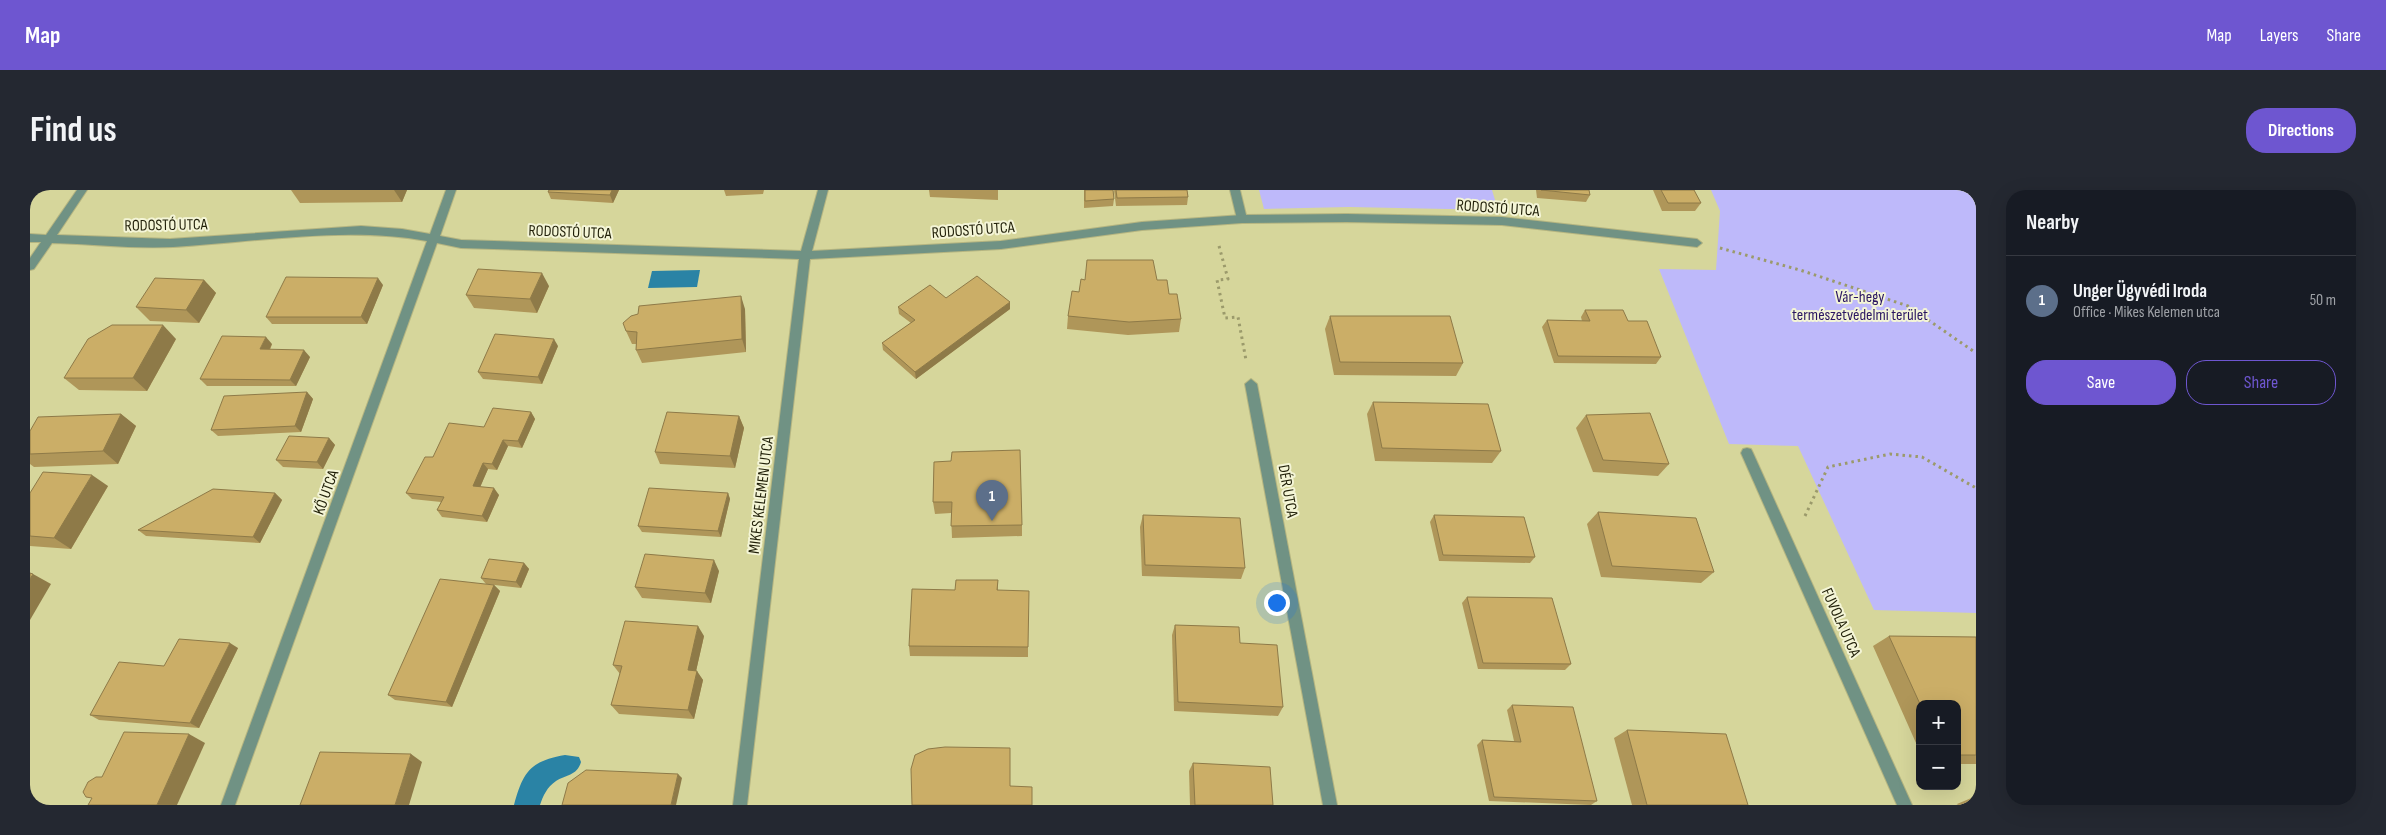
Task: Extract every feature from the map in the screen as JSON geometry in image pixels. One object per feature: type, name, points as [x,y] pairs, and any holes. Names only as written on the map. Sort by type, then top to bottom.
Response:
[{"type":"street","points":[[30,266],[82,190]]},
{"type":"street","name":"KŐ UTCA","points":[[228,805],[435,239],[451,190]]},
{"type":"street","name":"MIKES KELEMEN UTCA","points":[[740,805],[805,255],[823,190]]},
{"type":"street","points":[[1235,190],[1242,218]]},
{"type":"street","name":"RODOSTÓ UTCA","points":[[30,238],[170,243],[361,230],[402,234],[461,244],[805,255],[1001,245],[1142,226],[1242,218],[1347,218],[1502,221],[1697,243]]},
{"type":"street","name":"DÉR UTCA","points":[[1251,384],[1330,805]]},
{"type":"street","name":"FUVOLA UTCA","points":[[1747,453],[1905,805]]},
{"type":"path","points":[[1200,222],[1204,236],[1216,235],[1228,279],[1217,280],[1225,318],[1238,317],[1251,384]]},
{"type":"path","points":[[1697,243],[1740,252],[1908,306],[1976,353]]},
{"type":"path","points":[[1790,548],[1828,467],[1890,454],[1922,457],[1976,488]]},
{"type":"green space","points":[[1259,190],[1492,190],[1498,210],[1349,207],[1264,209]]},
{"type":"green space","name":"Vár-hegy természetvédelmi terület","points":[[1711,190],[1976,190],[1976,613],[1874,610],[1798,446],[1729,444],[1659,269],[1716,270],[1720,211]]},
{"type":"water","points":[[700,270],[697,287],[648,288],[652,271]]},
{"type":"water","points":[[565,755],[579,757],[581,762],[577,770],[553,783],[542,798],[540,805],[514,805],[521,784],[530,770],[544,761]]},
{"type":"building","points":[[549,190],[612,190],[610,195],[548,192]]},
{"type":"building","points":[[1085,190],[1113,190],[1114,199],[1085,201]]},
{"type":"building","points":[[1116,190],[1187,190],[1188,197],[1117,198]]},
{"type":"building","points":[[1541,190],[1589,190],[1590,195]]},
{"type":"building","points":[[1661,190],[1694,190],[1701,203],[1668,203]]},
{"type":"building","points":[[1087,260],[1153,260],[1157,280],[1167,280],[1169,294],[1177,294],[1181,319],[1129,322],[1068,316],[1072,291],[1079,292],[1081,279],[1085,280]]},
{"type":"building","points":[[478,269],[542,273],[530,299],[466,295]]},
{"type":"building","points":[[977,276],[1010,302],[915,372],[882,343],[915,320],[898,307],[930,285],[946,298]]},
{"type":"building","points":[[286,277],[378,278],[361,317],[266,317]]},
{"type":"building","points":[[155,278],[204,280],[186,310],[136,307]]},
{"type":"building","points":[[741,296],[742,339],[636,350],[637,332],[626,331],[623,323],[631,316],[638,314],[639,306]]},
{"type":"building","points":[[1585,310],[1623,310],[1628,321],[1647,321],[1661,357],[1558,356],[1547,320],[1590,321]]},
{"type":"building","points":[[1330,316],[1450,316],[1463,363],[1340,362]]},
{"type":"building","points":[[112,325],[163,325],[133,378],[64,378],[88,339]]},
{"type":"building","points":[[495,334],[554,339],[538,377],[478,372]]},
{"type":"building","points":[[222,336],[266,337],[260,349],[304,350],[290,380],[200,379]]},
{"type":"building","points":[[307,392],[295,426],[211,430],[224,396]]},
{"type":"building","points":[[1373,402],[1488,404],[1501,451],[1382,448]]},
{"type":"building","points":[[493,408],[531,412],[518,441],[503,440],[492,464],[483,463],[473,486],[494,488],[482,516],[437,510],[444,497],[406,493],[425,457],[433,457],[449,423],[484,427]]},
{"type":"building","points":[[667,412],[739,416],[730,456],[655,452]]},
{"type":"building","points":[[1650,413],[1669,464],[1603,460],[1586,415]]},
{"type":"building","points":[[121,414],[103,451],[30,454],[30,431],[38,417]]},
{"type":"building","points":[[289,436],[329,438],[317,462],[276,460]]},
{"type":"building","points":[[1020,450],[1022,525],[951,526],[952,502],[933,502],[934,462],[951,461],[952,452]]},
{"type":"building","points":[[43,472],[92,475],[54,538],[30,536],[30,493]]},
{"type":"building","points":[[649,488],[728,493],[718,531],[638,526]]},
{"type":"building","points":[[213,489],[275,493],[253,537],[138,530]]},
{"type":"building","points":[[1598,512],[1696,518],[1714,572],[1612,566]]},
{"type":"building","points":[[1143,515],[1240,518],[1245,568],[1145,565]]},
{"type":"building","points":[[1434,515],[1524,517],[1535,557],[1443,555]]},
{"type":"building","points":[[645,554],[714,560],[705,593],[635,587]]},
{"type":"building","points":[[489,559],[524,563],[516,582],[481,578]]},
{"type":"building","points":[[440,579],[494,585],[446,702],[388,695]]},
{"type":"building","points":[[956,580],[998,580],[997,590],[1029,591],[1028,647],[909,646],[912,589],[955,590]]},
{"type":"building","points":[[1467,597],[1552,598],[1571,664],[1483,663]]},
{"type":"building","points":[[625,621],[698,626],[688,670],[697,671],[688,710],[611,705],[622,666],[613,665]]},
{"type":"building","points":[[1175,625],[1239,627],[1240,643],[1277,645],[1283,707],[1178,702]]},
{"type":"building","points":[[1889,636],[1976,637],[1976,755],[1961,755],[1961,700],[1918,700]]},
{"type":"building","points":[[179,639],[230,643],[190,723],[90,715],[119,662],[164,666]]},
{"type":"building","points":[[1512,705],[1573,707],[1597,801],[1494,797],[1482,740],[1521,742]]},
{"type":"building","points":[[1627,730],[1726,734],[1748,805],[1647,805]]},
{"type":"building","points":[[124,732],[189,734],[157,805],[88,805],[92,798],[86,797],[83,792],[88,782],[96,777],[102,777]]},
{"type":"building","points":[[945,747],[1010,748],[1010,786],[1032,787],[1032,805],[912,805],[911,769],[915,755],[928,749]]},
{"type":"building","points":[[320,752],[411,754],[395,805],[300,805]]},
{"type":"building","points":[[1193,763],[1270,767],[1273,805],[1195,805]]},
{"type":"building","points":[[586,770],[678,774],[671,805],[562,805],[568,783]]},
{"type":"place","name":"Unger Ügyvédi Iroda","points":[[992,521]]}]
